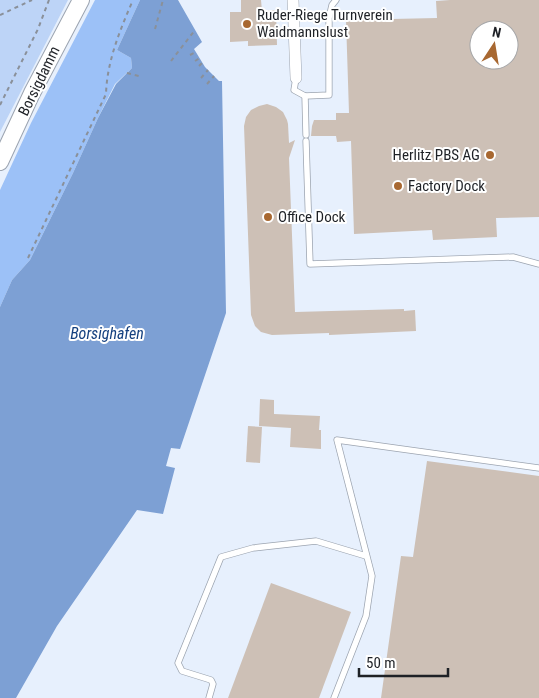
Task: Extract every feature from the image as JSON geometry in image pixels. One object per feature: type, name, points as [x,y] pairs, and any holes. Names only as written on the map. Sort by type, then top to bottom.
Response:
[{"type":"street","name":"Borsigdamm","points":[[0,162],[32,93],[81,0]]},
{"type":"street","points":[[294,0],[296,78]]},
{"type":"lane","points":[[296,78],[294,90],[305,96],[329,95],[329,18],[332,5],[336,0]]},
{"type":"lane","points":[[305,96],[310,264],[513,258],[539,264]]},
{"type":"lane","points":[[334,698],[366,616],[372,576],[337,440],[539,468]]},
{"type":"lane","points":[[209,698],[213,684],[211,680],[182,671],[178,664],[221,557],[253,548],[316,541],[366,556]]},
{"type":"path","points":[[0,15],[32,0]]},
{"type":"path","points":[[0,105],[38,29],[49,0]]},
{"type":"path","points":[[28,258],[106,94],[106,81],[113,51],[133,0]]},
{"type":"path","points":[[155,29],[163,0]]},
{"type":"path","points":[[171,61],[195,30]]},
{"type":"path","points":[[190,55],[196,52]]},
{"type":"path","points":[[195,61],[200,58]]},
{"type":"path","points":[[199,66],[202,63]]},
{"type":"path","points":[[201,78],[208,70]]},
{"type":"path","points":[[126,73],[139,76]]},
{"type":"path","points":[[207,84],[214,76]]},
{"type":"shaded area","points":[[0,0],[68,0],[0,132]]},
{"type":"shaded area","points":[[95,0],[140,0],[117,50],[131,58],[132,68],[115,84],[30,260],[12,280],[0,307],[0,190],[31,123]]},
{"type":"water","name":"Borsighafen","points":[[140,0],[178,0],[202,42],[194,49],[205,67],[219,81],[222,81],[226,313],[180,449],[171,448],[166,466],[175,468],[163,514],[137,510],[57,626],[16,698],[0,698],[0,307],[12,280],[30,260],[116,84],[132,68],[131,58],[117,50]]},
{"type":"building","points":[[241,0],[261,0],[262,11],[276,10],[277,45],[248,46],[248,41],[230,42],[230,12],[241,12]]},
{"type":"building","points":[[539,0],[539,217],[496,218],[497,237],[433,240],[432,230],[354,234],[351,141],[337,142],[336,136],[311,136],[314,120],[336,120],[336,113],[349,113],[346,20],[437,18],[436,1]]},
{"type":"building","name":"Office Dock","points":[[267,104],[283,112],[288,124],[289,143],[295,140],[289,158],[295,312],[415,310],[416,331],[329,335],[329,333],[272,335],[261,332],[255,326],[251,315],[244,126],[246,117],[251,110]]},
{"type":"building","points":[[260,399],[274,400],[274,414],[320,416],[321,449],[290,447],[291,428],[259,426]]},
{"type":"building","points":[[248,426],[262,427],[260,463],[246,462]]},
{"type":"building","points":[[427,461],[539,476],[539,698],[381,698],[401,556],[413,557]]},
{"type":"building","points":[[271,583],[351,612],[319,698],[228,698]]},
{"type":"place","name":"Ruder-Riege Turnverein Waidmannslust","points":[[247,24]]},
{"type":"place","name":"Herlitz PBS AG","points":[[490,155]]},
{"type":"place","name":"Factory Dock","points":[[398,186]]},
{"type":"place","name":"Office Dock","points":[[268,217]]}]
